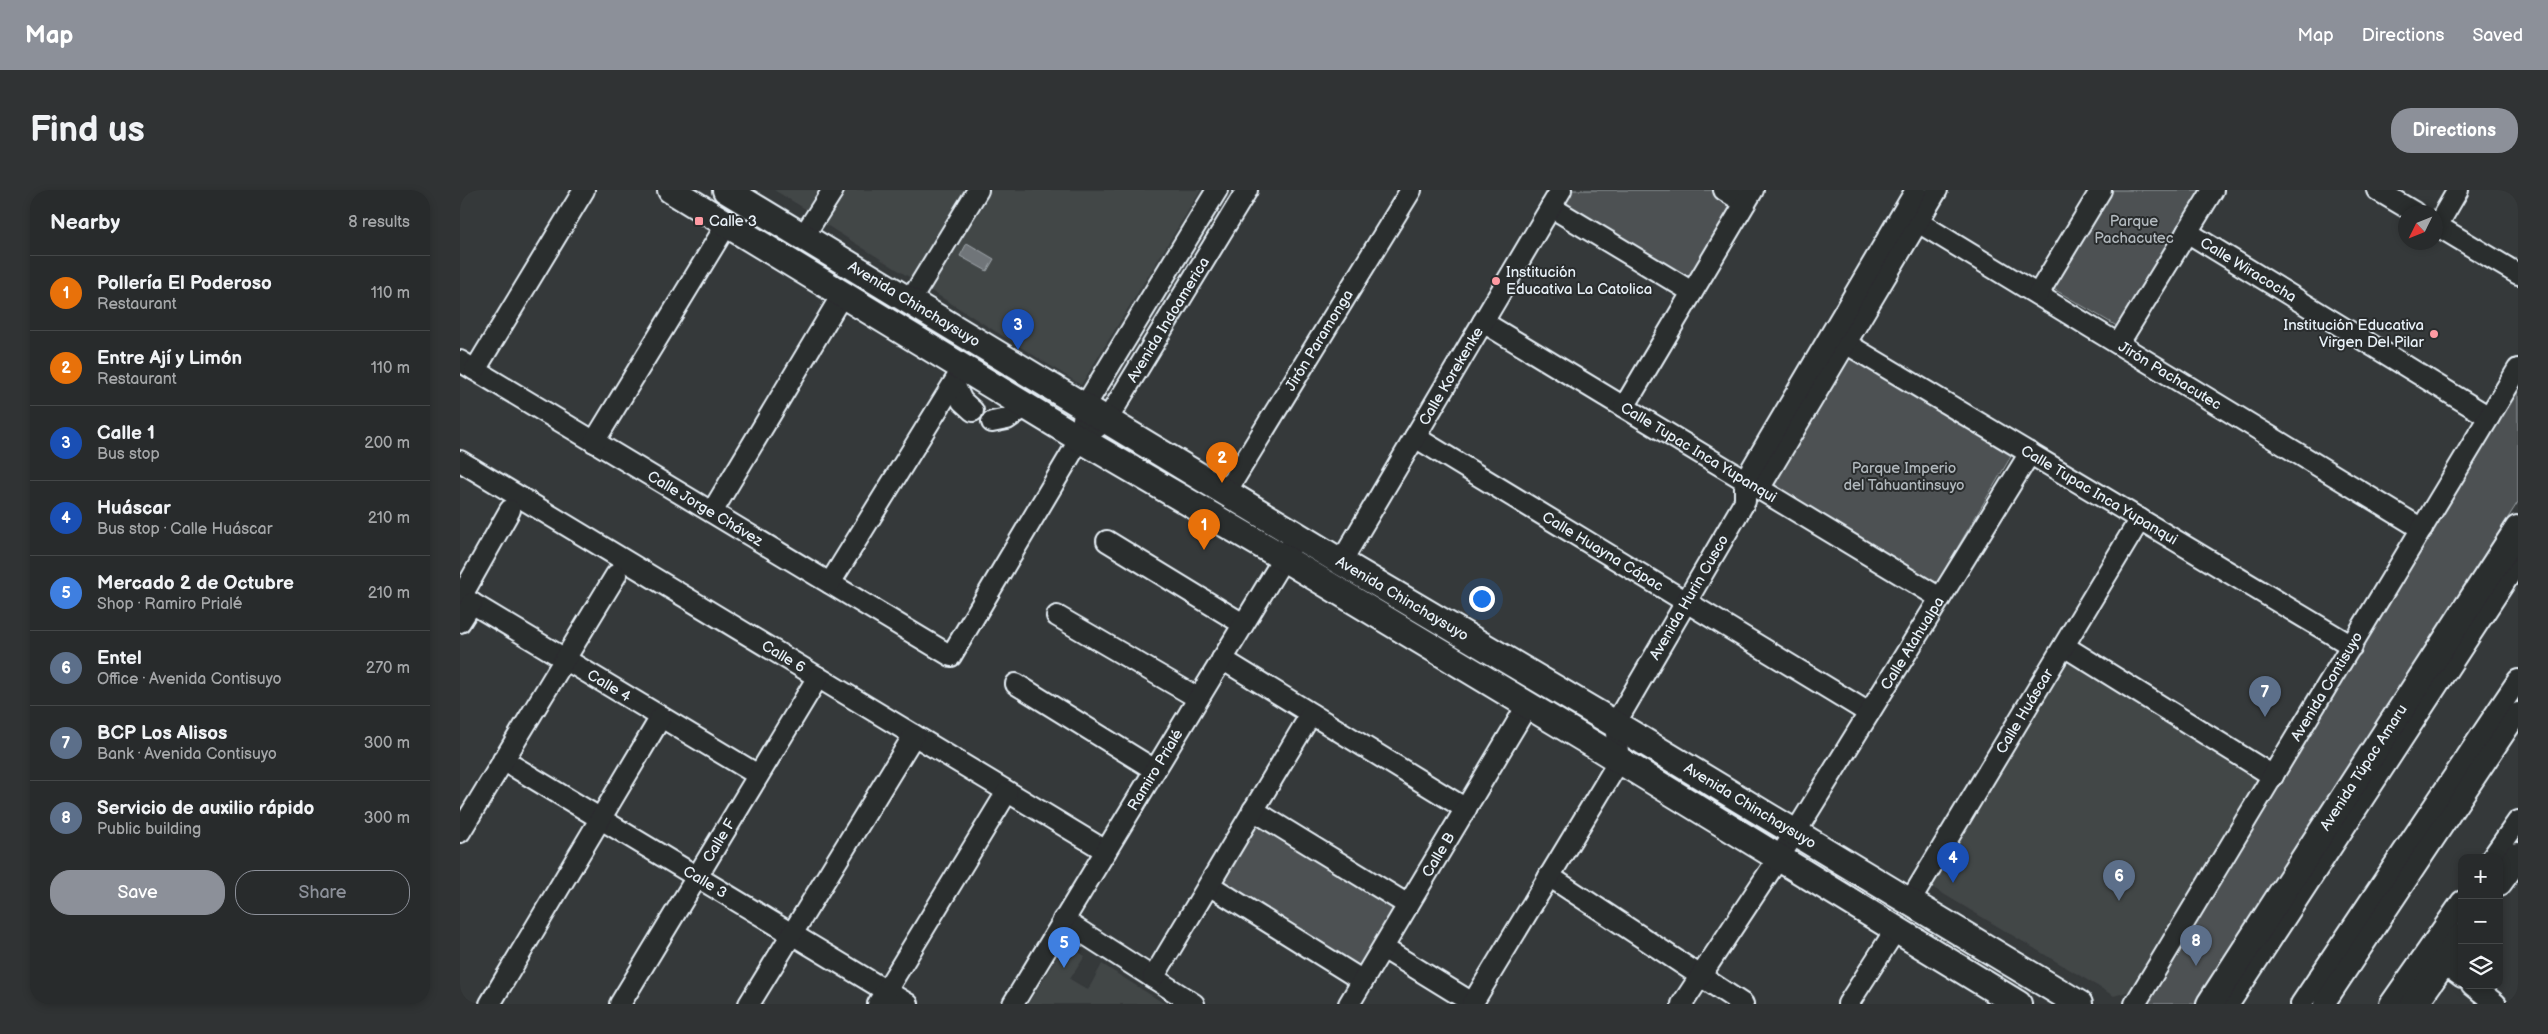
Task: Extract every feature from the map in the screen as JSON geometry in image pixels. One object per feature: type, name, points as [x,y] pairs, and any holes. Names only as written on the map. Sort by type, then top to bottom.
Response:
[{"type":"main road","name":"Avenida Chinchaysuyo","points":[[671,190],[842,295],[959,376],[1026,406],[1283,558],[2018,1004]]},
{"type":"main road","name":"Avenida Chinchaysuyo","points":[[726,190],[1340,562],[1615,724],[1909,903],[2080,1004]]},
{"type":"main road","name":"Avenida Túpac Amaru","points":[[2210,1004],[2518,529]]},
{"type":"main road","points":[[2503,877],[2518,856]]},
{"type":"main road","points":[[2414,1004],[2452,970],[2460,944]]},
{"type":"main road","points":[[1994,989],[2006,984],[2035,1001],[2041,1002],[2047,1000],[2055,990]]},
{"type":"street","points":[[468,366],[584,190]]},
{"type":"street","points":[[803,237],[832,190]]},
{"type":"street","points":[[910,301],[978,190]]},
{"type":"street","name":"Avenida Indoamerica","points":[[951,656],[1080,439],[1085,406],[1217,190]]},
{"type":"street","name":"Avenida Indoamerica","points":[[1080,439],[1107,420],[1247,190]]},
{"type":"street","name":"Jirón Paramonga","points":[[1226,492],[1411,190]]},
{"type":"street","points":[[1624,407],[1749,197],[1724,190]]},
{"type":"street","name":"Avenida Hurin Cusco","points":[[1615,724],[1745,501],[1752,484],[1916,190]]},
{"type":"street","name":"Avenida Hurin Cusco","points":[[1752,484],[1847,344],[1937,190]]},
{"type":"street","points":[[2038,294],[2101,190]]},
{"type":"street","points":[[2119,343],[2213,190]]},
{"type":"street","points":[[2377,190],[2402,205]]},
{"type":"street","points":[[2443,215],[2458,190]]},
{"type":"street","points":[[1556,198],[1692,292]]},
{"type":"street","name":"Calle Korekenke","points":[[1340,562],[1556,198]]},
{"type":"street","name":"Jirón Pachacutec","points":[[1918,222],[2422,528]]},
{"type":"street","points":[[594,442],[727,224]]},
{"type":"street","points":[[2443,230],[2518,274]]},
{"type":"street","name":"Calle Wiracocha","points":[[2187,232],[2489,417]]},
{"type":"street","points":[[712,512],[842,295]]},
{"type":"street","name":"Calle Tupac Inca Yupanqui","points":[[1483,322],[1940,598]]},
{"type":"street","name":"Calle Tupac Inca Yupanqui","points":[[1847,344],[2352,646]]},
{"type":"street","name":"Calle Jorge Chávez","points":[[468,366],[951,656]]},
{"type":"street","name":"Avenida Contisuyo","points":[[2135,1004],[2518,369]]},
{"type":"street","points":[[959,376],[962,401],[973,411]]},
{"type":"street","points":[[830,583],[959,376]]},
{"type":"street","points":[[992,422],[1007,419],[1026,406]]},
{"type":"street","name":"Calle Huayna Cápac","points":[[1415,437],[1868,714]]},
{"type":"street","name":"Calle Atahualpa","points":[[1682,1004],[1794,833],[2030,453]]},
{"type":"street","name":"Calle 6","points":[[460,461],[1106,851]]},
{"type":"street","points":[[460,622],[464,599],[510,510]]},
{"type":"street","name":"Calle Huáscar","points":[[1909,903],[2140,519]]},
{"type":"street","name":"Ramiro Prialé","points":[[1013,1004],[1297,536]]},
{"type":"street","points":[[1107,541],[1243,624]]},
{"type":"street","points":[[2228,1004],[2518,562]]},
{"type":"street","points":[[460,832],[616,575]]},
{"type":"street","name":"Calle 4","points":[[464,599],[758,775]]},
{"type":"street","points":[[1057,616],[1198,698]]},
{"type":"street","points":[[2064,646],[2273,776]]},
{"type":"street","points":[[1222,659],[1466,808]]},
{"type":"street","name":"Calle F","points":[[620,1004],[818,677]]},
{"type":"street","points":[[2301,1004],[2518,680]]},
{"type":"street","points":[[1016,684],[1155,770]]},
{"type":"street","name":"Calle B","points":[[1349,1004],[1528,706]]},
{"type":"street","points":[[1154,978],[1311,714]]},
{"type":"street","points":[[2324,1004],[2518,714]]},
{"type":"street","points":[[490,1004],[660,717]]},
{"type":"street","points":[[1383,948],[1473,1004],[1619,761],[1615,724]]},
{"type":"street","points":[[749,1004],[914,735]]},
{"type":"street","name":"Calle 3","points":[[503,760],[792,934],[882,997],[908,1004]]},
{"type":"street","points":[[882,997],[1007,792]]},
{"type":"street","points":[[1254,810],[1408,905]]},
{"type":"street","points":[[2495,854],[2518,821]]},
{"type":"street","points":[[1550,876],[1743,1004]]},
{"type":"street","points":[[1209,885],[1363,981]]},
{"type":"street","points":[[2390,1004],[2458,907]]},
{"type":"street","points":[[1063,920],[1194,1004]]},
{"type":"street","points":[[1848,1004],[1896,929]]},
{"type":"street","points":[[2477,989],[2496,1004]]},
{"type":"shaded area","points":[[774,190],[820,190],[807,210]]},
{"type":"shaded area","points":[[827,190],[1201,190],[1081,385],[812,216]]},
{"type":"shaded area","points":[[967,243],[994,259],[987,271],[960,256]]},
{"type":"shaded area","points":[[2066,656],[2265,778],[2133,990],[2114,996],[1930,886]]},
{"type":"shaded area","points":[[1065,944],[1085,956],[1070,979],[1088,990],[1102,964],[1165,1004],[1028,1004]]},
{"type":"green space","points":[[1569,190],[1714,190],[1736,203],[1686,285],[1559,207]]},
{"type":"green space","name":"Parque Pachacutec","points":[[2112,190],[2204,190],[2120,328],[2052,288]]},
{"type":"green space","name":"Parque Imperio del Tahuantinsuyo","points":[[1848,352],[2013,453],[1935,586],[1769,483]]},
{"type":"green space","points":[[2518,384],[2518,502],[2196,1004],[2144,1004]]},
{"type":"green space","points":[[1257,821],[1396,905],[1357,969],[1219,885]]},
{"type":"place","name":"Calle 3","points":[[699,221]]},
{"type":"place","name":"Institución Educativa La Catolica","points":[[1496,281]]},
{"type":"place","name":"Institución Educativa Virgen Del Pilar","points":[[2434,334]]},
{"type":"place","name":"Calle 1","points":[[1018,350]]},
{"type":"place","name":"Entre Ají y Limón","points":[[1222,483]]},
{"type":"place","name":"Pollería El Poderoso","points":[[1204,550]]},
{"type":"place","name":"BCP Los Alisos","points":[[2265,717]]},
{"type":"place","name":"Huáscar","points":[[1953,883]]},
{"type":"place","name":"Entel","points":[[2119,901]]},
{"type":"place","name":"Servicio de auxilio rápido","points":[[2196,966]]},
{"type":"place","name":"Mercado 2 de Octubre","points":[[1064,968]]}]
